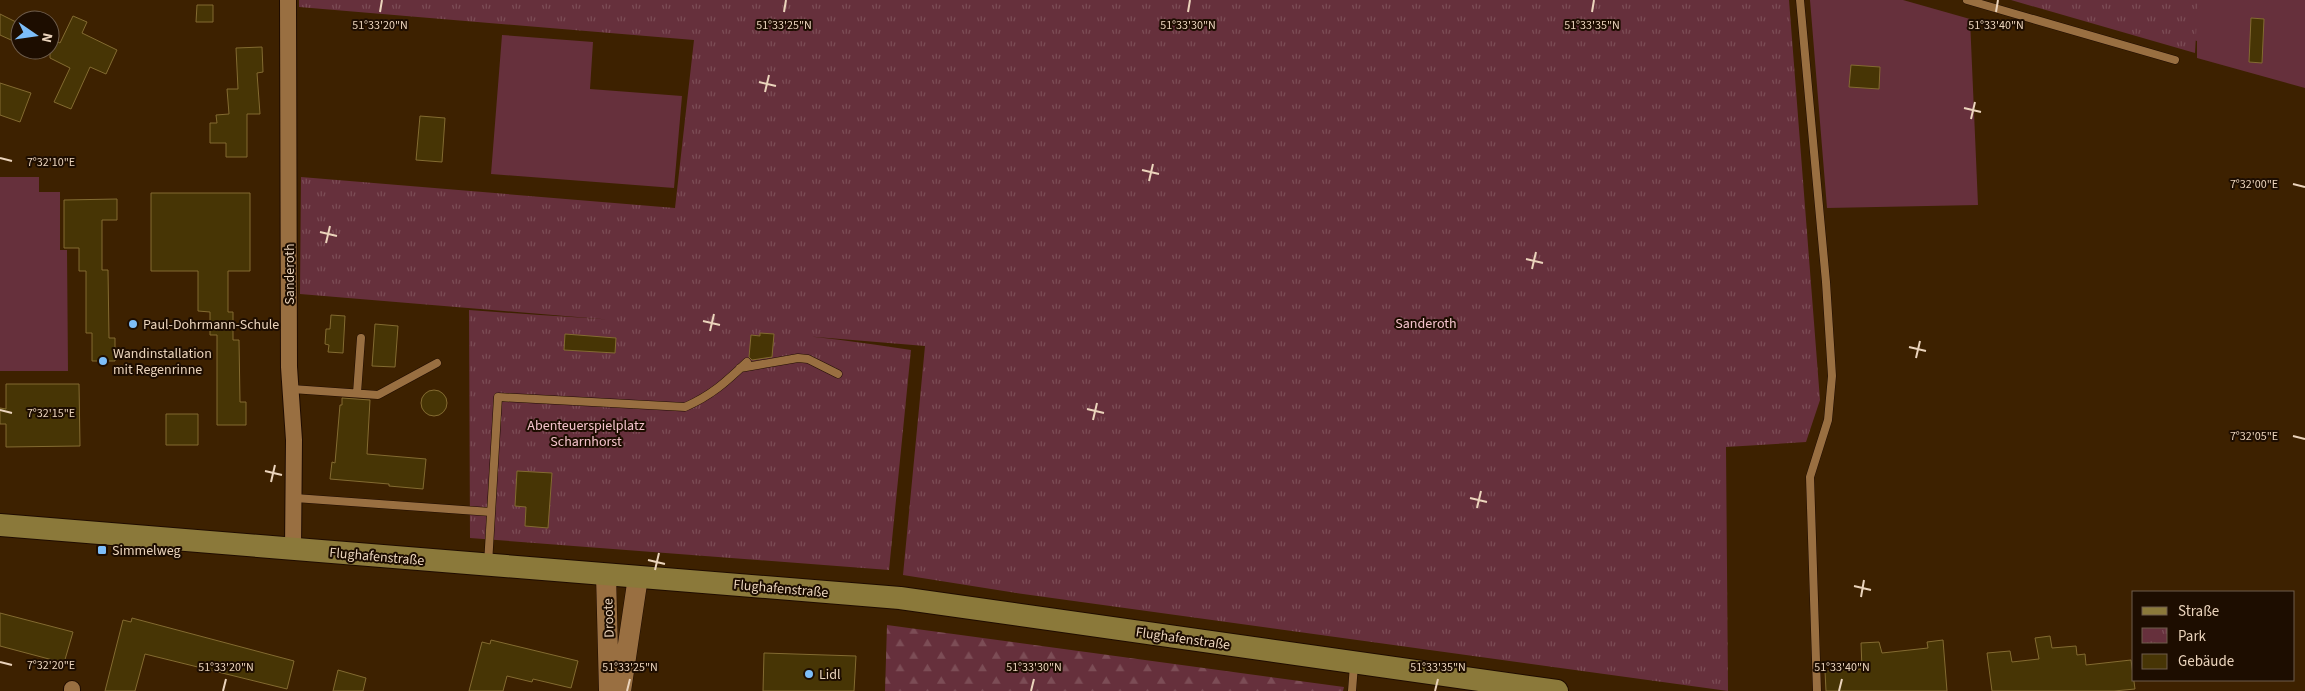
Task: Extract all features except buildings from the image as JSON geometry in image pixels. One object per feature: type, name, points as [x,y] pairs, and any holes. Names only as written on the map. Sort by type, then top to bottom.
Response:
[{"type":"main road","name":"Flughafenstraße","points":[[0,525],[900,598],[1557,691]]},
{"type":"street","name":"Sanderoth","points":[[288,0],[289,301],[295,498],[293,549]]},
{"type":"street","name":"Droote","points":[[606,574],[609,691]]},
{"type":"street","name":"Droote","points":[[621,691],[638,576]]},
{"type":"lane","points":[[1800,0],[1826,282],[1832,376],[1828,420],[1810,478],[1817,691]]},
{"type":"lane","points":[[1967,0],[2175,60]]},
{"type":"lane","points":[[357,394],[361,338]]},
{"type":"lane","points":[[740,368],[798,358],[808,359],[838,374]]},
{"type":"lane","points":[[488,566],[498,397],[685,407],[719,389],[747,362]]},
{"type":"lane","points":[[292,389],[378,395],[437,363]]},
{"type":"lane","points":[[295,498],[491,512]]},
{"type":"lane","points":[[1352,691],[1354,663]]},
{"type":"green space","name":"Sanderoth","points":[[299,0],[1789,0],[1820,400],[1806,442],[1726,447],[1728,691],[1023,594],[903,575],[925,346],[300,294],[301,177],[675,208],[694,40],[299,7]]},
{"type":"green space","points":[[1810,0],[1903,0],[1970,19],[1978,205],[1827,208]]},
{"type":"green space","points":[[2011,0],[2198,0],[2195,53]]},
{"type":"green space","points":[[2055,0],[2305,0],[2305,88],[2197,58],[2197,41]]},
{"type":"green space","points":[[502,35],[593,42],[590,89],[682,96],[674,188],[491,174]]},
{"type":"green space","points":[[0,177],[39,177],[39,192],[60,192],[60,250],[67,250],[68,371],[0,371]]},
{"type":"green space","name":"Abenteuerspielplatz Scharnhorst","points":[[469,310],[746,330],[911,350],[889,570],[470,538]]},
{"type":"green space","points":[[887,625],[1344,687],[1343,691],[885,691]]},
{"type":"place","name":"Paul-Dohrmann-Schule","points":[[133,324]]},
{"type":"place","name":"Wandinstallation mit Regenrinne","points":[[103,361]]},
{"type":"place","name":"Simmelweg","points":[[102,550]]},
{"type":"place","name":"Lidl","points":[[809,674]]}]
